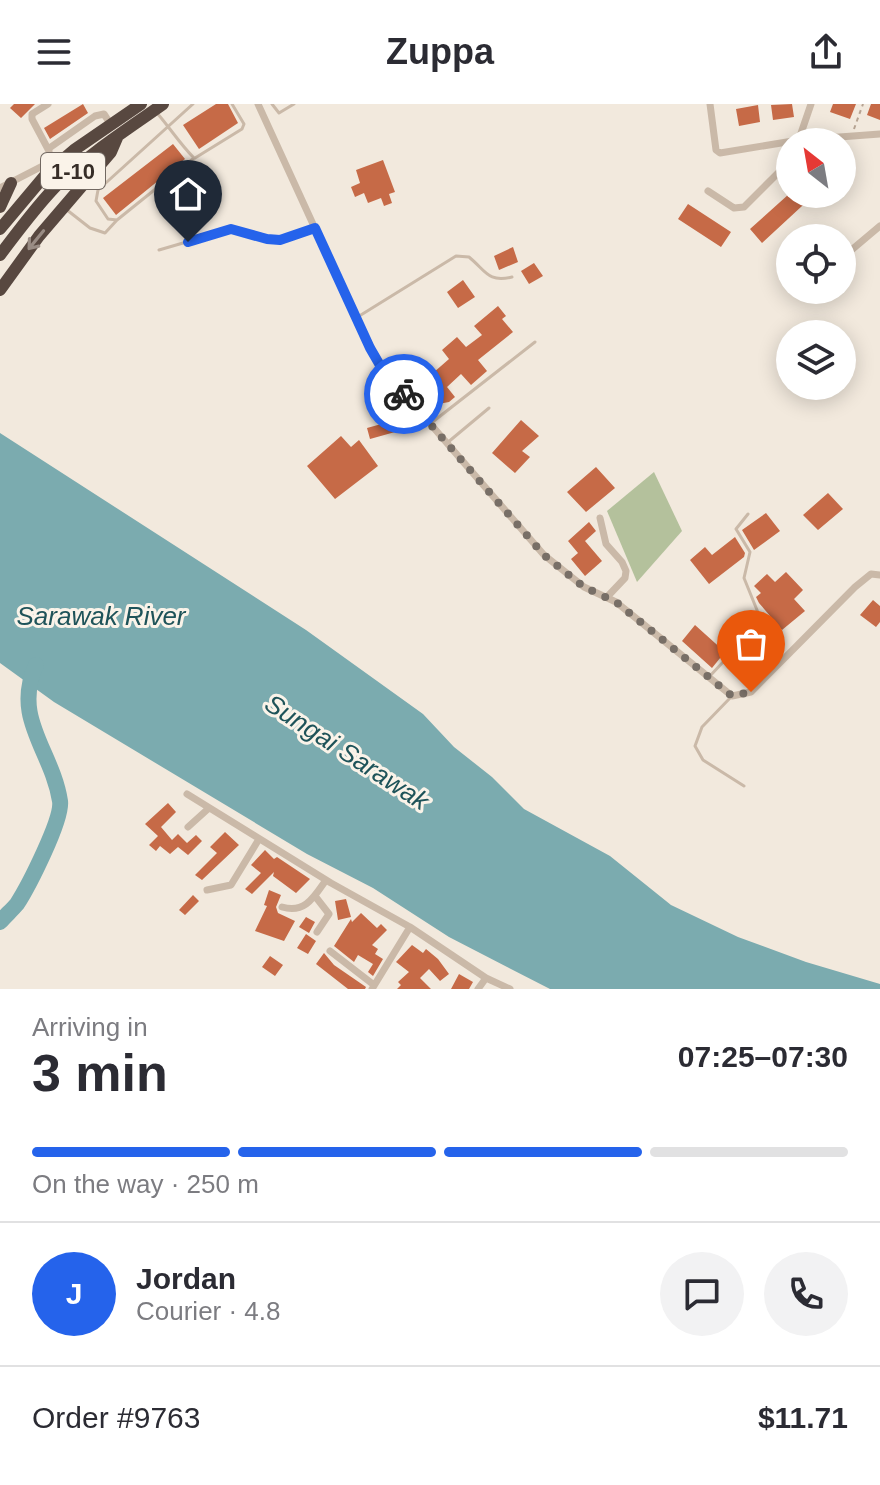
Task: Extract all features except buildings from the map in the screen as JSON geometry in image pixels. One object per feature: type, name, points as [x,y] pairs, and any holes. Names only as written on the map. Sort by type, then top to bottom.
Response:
[{"type":"highway","name":"1-10","points":[[0,255],[32,212],[60,182],[141,104]]},
{"type":"highway","name":"1-10","points":[[0,229],[47,173],[74,150],[159,107]]},
{"type":"highway","points":[[0,290],[39,236],[111,152],[115,130]]},
{"type":"street","points":[[48,104],[32,114],[32,119],[51,161]]},
{"type":"street","points":[[710,104],[717,153],[776,144]]},
{"type":"street","points":[[803,128],[811,104]]},
{"type":"street","points":[[259,107],[381,367],[544,555],[584,587],[607,597],[732,696],[751,692],[855,587],[871,574],[880,575]]},
{"type":"street","points":[[48,149],[95,116],[104,114],[115,130]]},
{"type":"street","points":[[856,136],[880,134]]},
{"type":"street","points":[[868,135],[880,141]]},
{"type":"street","points":[[2,195],[51,161],[74,150]]},
{"type":"street","points":[[708,191],[734,208],[744,207],[776,175]]},
{"type":"street","points":[[856,246],[880,226]]},
{"type":"street","points":[[600,518],[606,544],[626,571],[625,578],[607,597]]},
{"type":"street","points":[[187,794],[326,880],[410,927],[486,978],[510,989]]},
{"type":"street","points":[[188,827],[209,808]]},
{"type":"street","points":[[207,890],[231,885],[259,839]]},
{"type":"street","points":[[282,907],[297,910],[315,896],[326,880]]},
{"type":"street","points":[[315,896],[329,914],[317,932]]},
{"type":"street","points":[[330,951],[373,987],[410,927]]},
{"type":"street","points":[[478,989],[486,978]]},
{"type":"lane","points":[[117,220],[108,219],[102,212],[95,196],[98,190],[193,104]]},
{"type":"lane","points":[[64,208],[98,232],[105,233],[194,158],[242,129],[244,124],[232,104]]},
{"type":"lane","points":[[259,107],[272,104],[279,113],[294,104]]},
{"type":"lane","points":[[159,107],[167,125],[194,158]]},
{"type":"lane","points":[[159,250],[231,229],[280,240],[315,228]]},
{"type":"lane","points":[[356,318],[456,256],[469,257],[489,277],[499,280],[512,277]]},
{"type":"lane","points":[[430,424],[535,342]]},
{"type":"lane","points":[[447,443],[489,408]]},
{"type":"lane","points":[[709,677],[754,629],[759,615],[744,578],[750,552],[736,529],[748,514]]},
{"type":"lane","points":[[732,696],[702,727],[695,746],[703,760],[744,786]]},
{"type":"path","points":[[855,128],[863,104]]},
{"type":"green space","points":[[654,472],[682,531],[637,582],[607,511]]},
{"type":"water","name":"Sarawak River","points":[[0,433],[306,630],[423,714],[454,747],[492,777],[524,809],[610,856],[671,905],[738,937],[880,984],[880,989],[550,989],[449,937],[373,888],[307,854],[54,702],[0,663]]},
{"type":"waterway","points":[[0,922],[17,904],[29,883],[51,837],[59,810],[56,783],[36,734],[28,702],[36,665]]},
{"type":"way so far","points":[[404,394],[544,555],[584,587],[616,602],[732,696],[751,692]]},
{"type":"route","points":[[188,242],[231,229],[280,240],[315,228],[370,348],[381,367],[404,394]]},
{"type":"water label","name":"Sungai Sarawak","points":[[347,752]]}]
